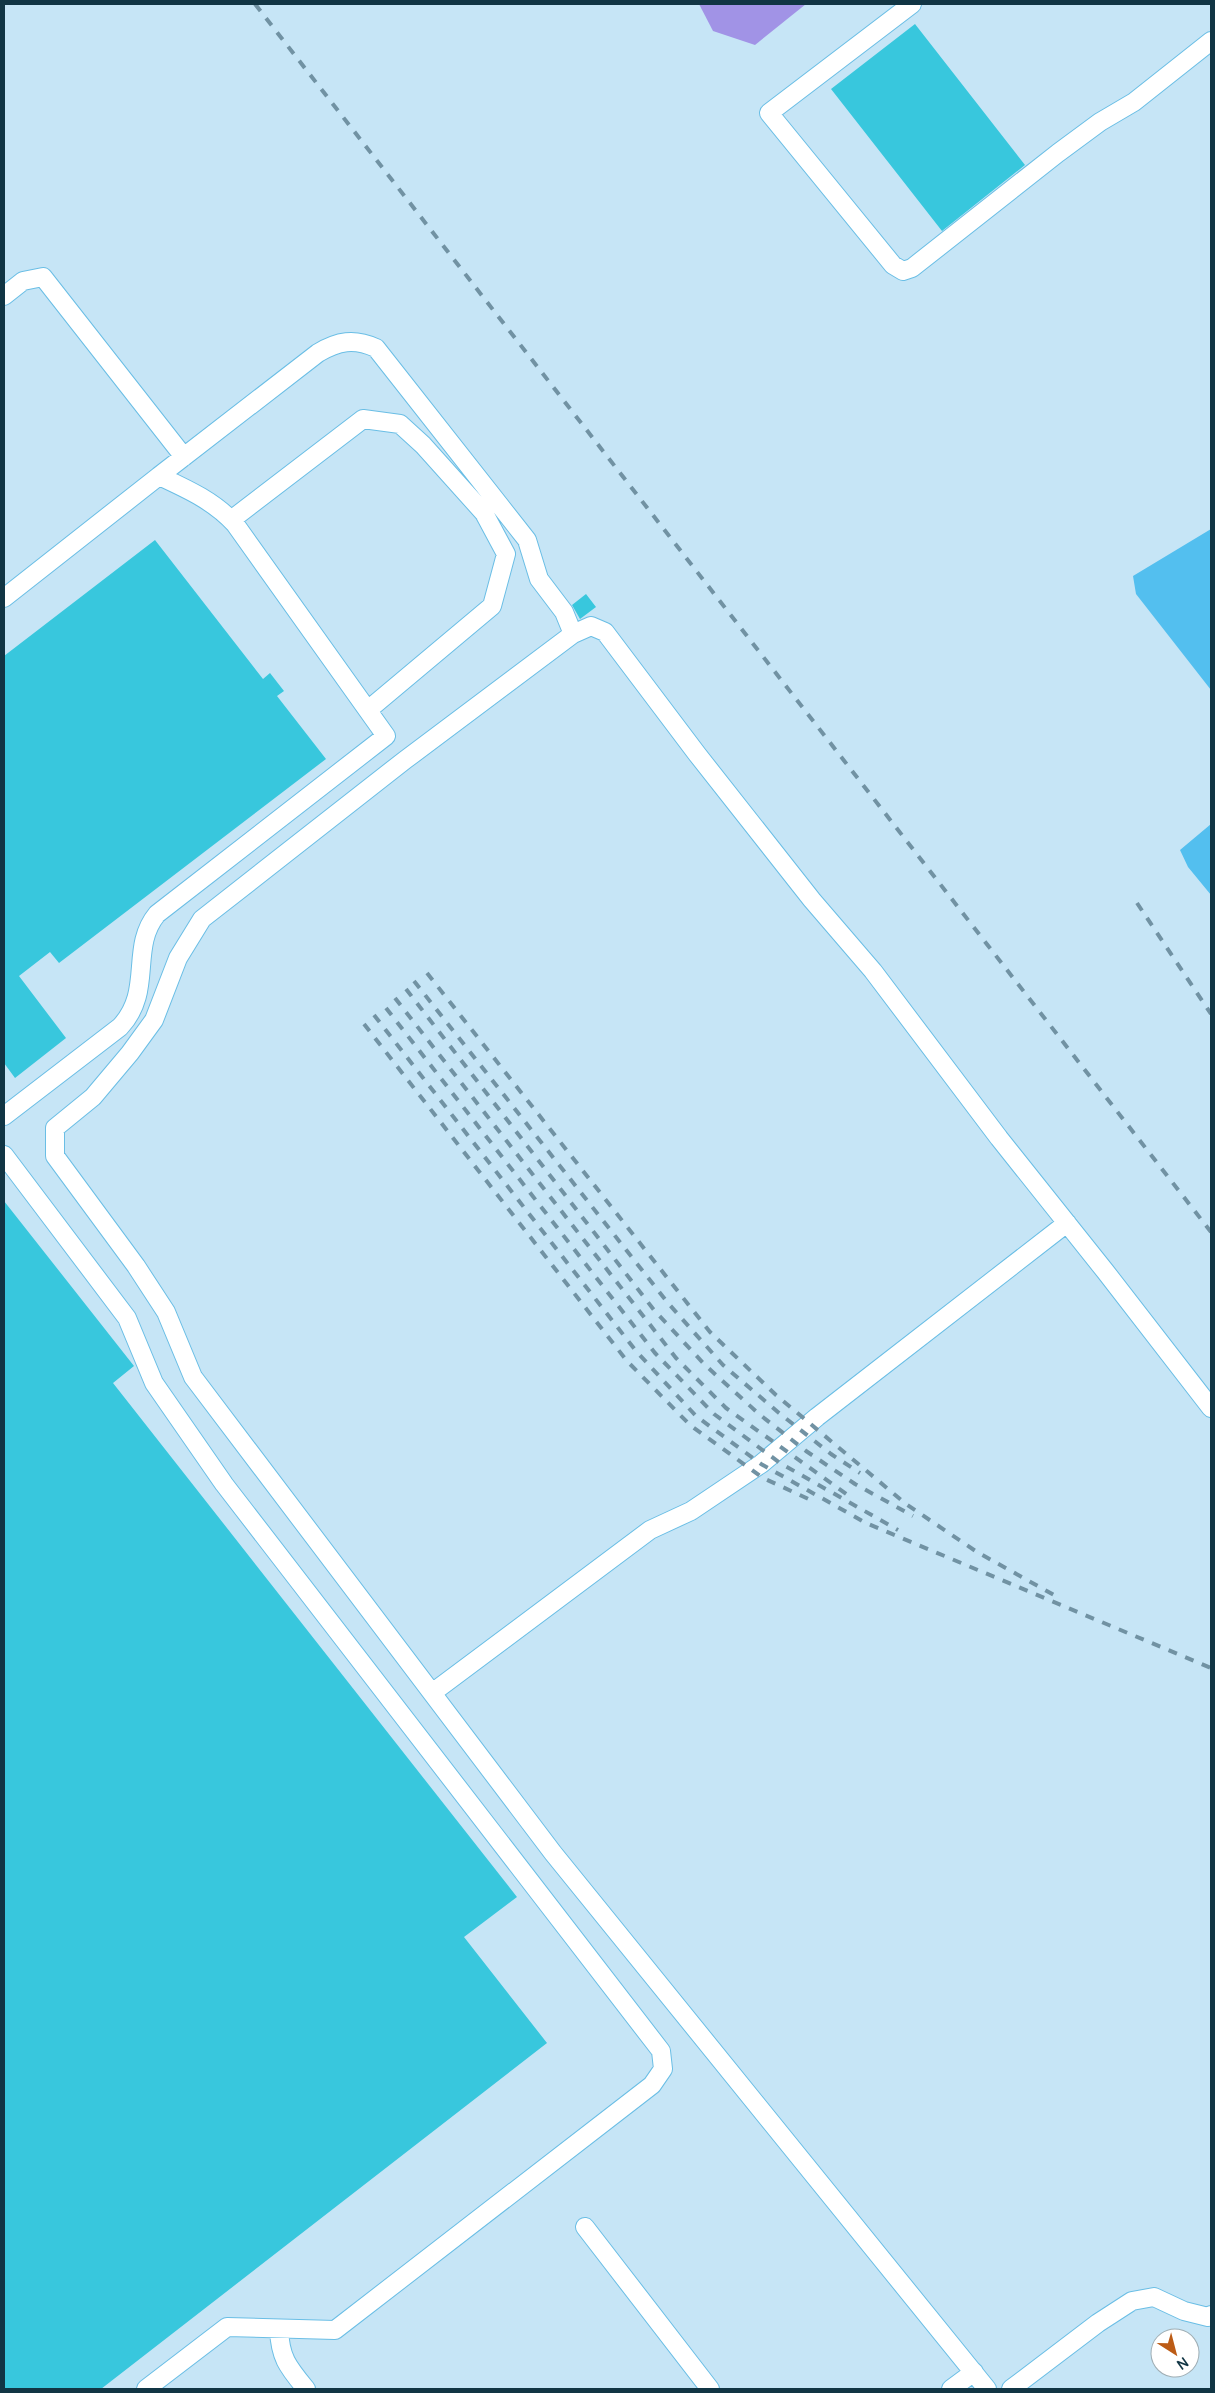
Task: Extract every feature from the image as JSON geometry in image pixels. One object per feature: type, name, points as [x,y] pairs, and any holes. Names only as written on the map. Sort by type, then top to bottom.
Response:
[{"type":"lane","points":[[912,4],[769,113],[893,265],[903,271],[912,268],[1100,122],[1134,102],[1211,41]]},
{"type":"lane","points":[[4,296],[23,281],[42,277],[184,457]]},
{"type":"lane","points":[[4,598],[318,353],[333,344],[348,341],[363,342],[376,348],[527,540],[539,579],[564,612],[573,634]]},
{"type":"lane","points":[[231,520],[363,419],[400,424],[423,445],[484,513],[506,554],[492,606],[368,710]]},
{"type":"lane","points":[[4,1116],[120,1027],[130,1016],[139,992],[146,932],[157,914],[386,736],[231,520],[220,509],[159,476]]},
{"type":"lane","points":[[988,2389],[553,1853],[193,1377],[166,1312],[136,1266],[55,1156],[55,1128],[93,1097],[130,1053],[154,1020],[178,958],[202,919],[405,760],[573,634],[591,626],[604,632],[812,900],[873,971],[946,1070],[1211,1408]]},
{"type":"lane","points":[[7,1166],[127,1318],[154,1383],[224,1484],[661,2051],[663,2069],[652,2085],[335,2330],[227,2327],[146,2389]]},
{"type":"lane","points":[[432,1693],[650,1530],[691,1511],[761,1464],[824,1411],[1067,1223]]},
{"type":"lane","points":[[585,2227],[710,2389]]},
{"type":"lane","points":[[1011,2389],[1098,2323],[1132,2301],[1154,2298],[1184,2311],[1208,2317],[1211,2315]]},
{"type":"lane","points":[[280,2329],[280,2348],[288,2367],[306,2389]]},
{"type":"lane","points":[[951,2389],[974,2372]]},
{"type":"shaded area","points":[[699,4],[806,4],[755,45],[713,31]]},
{"type":"shaded area","points":[[1211,529],[1211,690],[1136,594],[1133,576]]},
{"type":"shaded area","points":[[1211,824],[1211,895],[1188,867],[1180,850]]},
{"type":"building","points":[[915,24],[1025,165],[942,231],[831,89]]},
{"type":"building","points":[[155,540],[263,679],[270,673],[284,691],[277,696],[326,759],[59,963],[50,952],[19,976],[66,1038],[15,1078],[4,1063],[4,656]]},
{"type":"building","points":[[586,594],[596,607],[580,619],[572,605]]},
{"type":"building","points":[[4,1201],[134,1366],[113,1383],[517,1897],[464,1937],[547,2043],[101,2389],[4,2389]]},
{"type":"railway","points":[[255,4],[1211,1232]]},
{"type":"railway","points":[[1137,903],[1211,1014]]},
{"type":"railway","points":[[427,973],[710,1332],[776,1395],[906,1504],[977,1552],[1054,1595]]},
{"type":"railway","points":[[414,981],[668,1303],[723,1365],[831,1454],[860,1473]]},
{"type":"railway","points":[[406,989],[654,1310],[705,1365],[759,1414],[806,1451],[855,1484],[913,1516]]},
{"type":"railway","points":[[395,998],[676,1358],[726,1408],[852,1498]]},
{"type":"railway","points":[[386,1008],[655,1353],[714,1414],[780,1463],[898,1530]]},
{"type":"railway","points":[[374,1015],[636,1351],[696,1416],[761,1464],[866,1523],[1211,1668]]},
{"type":"railway","points":[[364,1024],[627,1361],[690,1425],[763,1478],[815,1502]]}]
